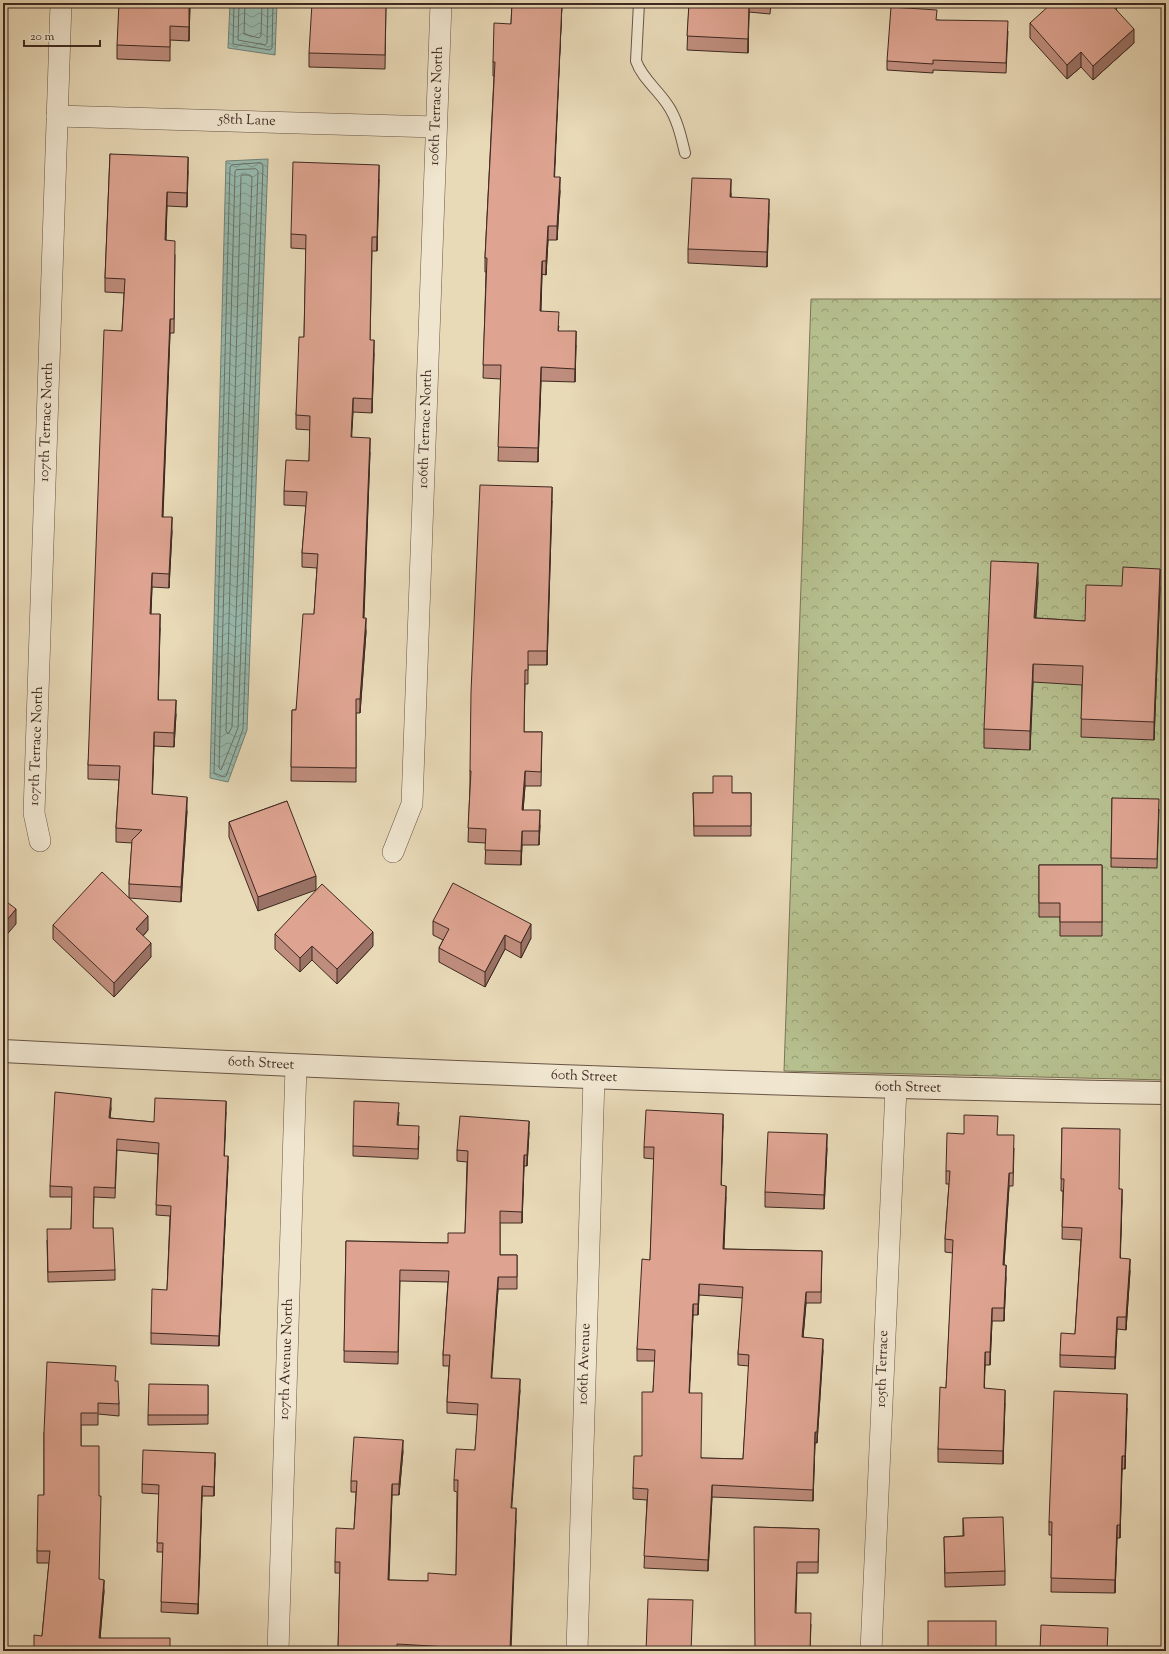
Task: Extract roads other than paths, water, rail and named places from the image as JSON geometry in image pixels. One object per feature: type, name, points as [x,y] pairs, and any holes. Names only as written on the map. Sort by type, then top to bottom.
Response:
[{"type":"street","name":"107th Terrace North","points":[[40,841],[34,813],[61,3]]},
{"type":"street","name":"106th Terrace North","points":[[393,852],[412,804],[441,3]]},
{"type":"street","name":"58th Lane","points":[[57,116],[436,127]]},
{"type":"street","name":"60th Street","points":[[3,1051],[296,1066],[896,1088],[1166,1093]]},
{"type":"street","name":"107th Avenue North","points":[[278,1651],[296,1066]]},
{"type":"street","name":"106th Avenue","points":[[577,1651],[594,1077]]},
{"type":"street","name":"105th Terrace","points":[[871,1651],[896,1088]]},
{"type":"lane","points":[[639,3],[636,61],[638,68],[667,104],[677,122],[685,153]]},
{"type":"water","points":[[230,3],[277,3],[275,55],[228,48]]},
{"type":"water","points":[[268,159],[247,730],[228,782],[210,778],[226,161]]}]
